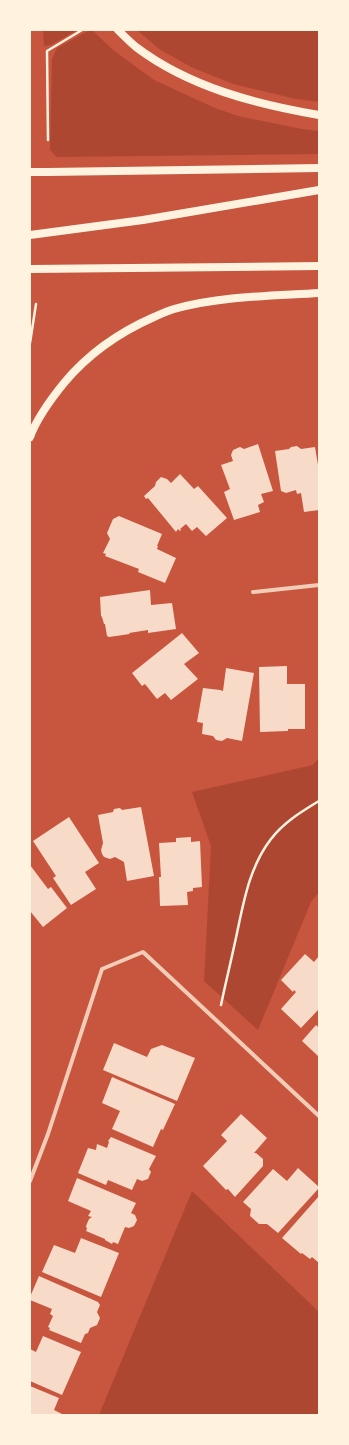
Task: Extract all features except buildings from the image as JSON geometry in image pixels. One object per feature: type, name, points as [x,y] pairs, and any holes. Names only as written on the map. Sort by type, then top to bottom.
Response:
[{"type":"main road","points":[[118,30],[135,47],[165,66],[208,87],[242,98],[319,115]]},
{"type":"main road","points":[[30,172],[319,168]]},
{"type":"main road","points":[[30,234],[143,220],[319,190]]},
{"type":"main road","points":[[30,269],[319,266]]},
{"type":"main road","points":[[30,437],[33,429],[54,396],[76,369],[102,347],[134,326],[173,309],[224,299],[319,294]]},
{"type":"street","points":[[253,592],[319,585]]},
{"type":"street","points":[[30,1181],[48,1134],[102,969],[143,952],[319,1116]]},
{"type":"path","points":[[48,140],[47,51],[82,30]]},
{"type":"path","points":[[30,343],[36,304]]},
{"type":"path","points":[[221,1005],[249,880],[258,858],[271,839],[282,827],[294,816],[319,801]]},
{"type":"shaded area","points":[[43,30],[77,30],[51,45],[44,46]]},
{"type":"shaded area","points":[[92,30],[113,50],[154,80],[215,108],[238,116],[319,131],[319,154],[57,157],[50,150],[52,59],[57,48]]},
{"type":"shaded area","points":[[137,30],[319,30],[319,102],[296,99],[233,84],[191,67],[159,49]]},
{"type":"shaded area","points":[[319,758],[319,892],[311,902],[258,1030],[204,981],[211,846],[192,792],[313,765]]},
{"type":"shaded area","points":[[192,1191],[319,1312],[319,1415],[99,1415]]}]
